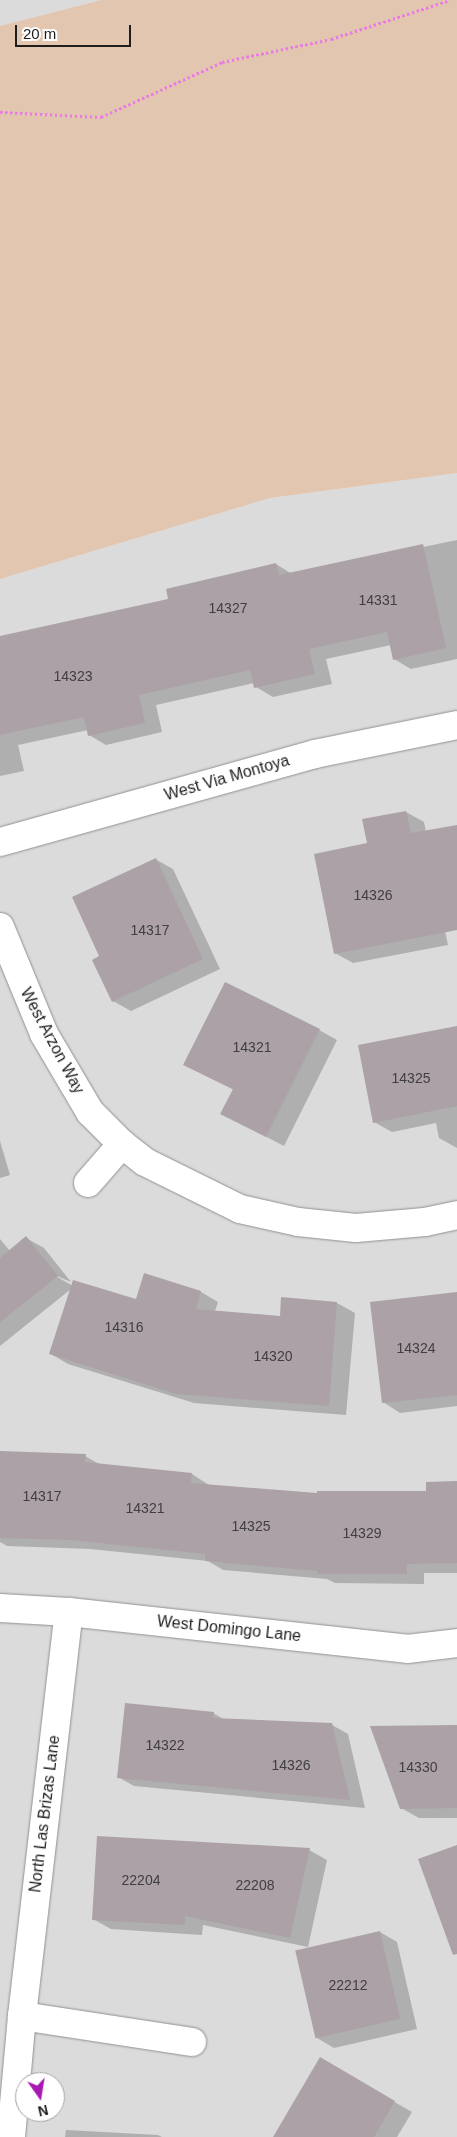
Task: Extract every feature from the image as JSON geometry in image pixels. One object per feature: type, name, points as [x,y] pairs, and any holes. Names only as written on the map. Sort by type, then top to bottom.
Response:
[{"type":"street","name":"West Via Montoya","points":[[0,842],[315,754],[457,725]]},
{"type":"street","name":"West Arzon Way","points":[[0,927],[22,985],[44,1034],[90,1112],[122,1144],[145,1162],[240,1209],[298,1222],[356,1228],[425,1222],[457,1215]]},
{"type":"street","points":[[88,1183],[122,1144]]},
{"type":"street","name":"West Domingo Lane","points":[[0,1608],[69,1612],[407,1649],[457,1643]]},
{"type":"street","name":"North Las Brizas Lane","points":[[11,2137],[22,2016],[69,1612]]},
{"type":"street","points":[[22,2016],[192,2042]]},
{"type":"path","points":[[0,112],[101,117],[222,62],[331,39],[450,0]]},
{"type":"shaded area","points":[[0,0],[101,0],[0,26]]},
{"type":"shaded area","points":[[101,0],[457,0],[457,473],[270,498],[0,579],[0,26]]},
{"type":"shaded area","points":[[457,473],[457,2137],[0,2137],[0,579],[270,498]]},
{"type":"building","points":[[423,544],[446,648],[393,660],[387,632],[309,649],[315,674],[254,688],[250,670],[139,695],[145,723],[88,736],[84,717],[0,735],[0,636],[168,599],[166,589],[276,563],[279,575]]},
{"type":"building","points":[[406,811],[411,833],[457,825],[457,930],[334,954],[314,854],[367,843],[362,819]]},
{"type":"building","points":[[156,858],[203,959],[112,1002],[92,960],[99,956],[72,897]]},
{"type":"building","points":[[225,982],[320,1029],[266,1137],[220,1114],[233,1089],[183,1065]]},
{"type":"building","points":[[457,1026],[457,1106],[373,1123],[358,1045]]},
{"type":"building","points":[[26,1236],[58,1276],[0,1322],[0,1258]]},
{"type":"building","points":[[144,1273],[201,1291],[196,1309],[280,1316],[281,1297],[337,1302],[329,1406],[176,1394],[49,1354],[73,1280],[136,1299]]},
{"type":"building","points":[[457,1292],[457,1395],[382,1403],[370,1302]]},
{"type":"building","points":[[0,1451],[86,1454],[85,1462],[192,1473],[191,1483],[317,1493],[317,1491],[426,1491],[426,1482],[457,1481],[457,1563],[407,1564],[407,1574],[317,1574],[317,1571],[205,1561],[205,1554],[72,1540],[0,1538]]},
{"type":"building","points":[[125,1703],[214,1712],[213,1718],[332,1723],[350,1800],[117,1778]]},
{"type":"building","points":[[457,1725],[457,1808],[400,1809],[370,1726]]},
{"type":"building","points":[[97,1836],[310,1848],[290,1938],[185,1916],[185,1925],[92,1920]]},
{"type":"building","points":[[457,1845],[457,1954],[453,1955],[418,1859]]},
{"type":"building","points":[[380,1931],[400,2019],[315,2038],[295,1951]]},
{"type":"building","points":[[320,2057],[395,2101],[374,2137],[273,2137]]}]
